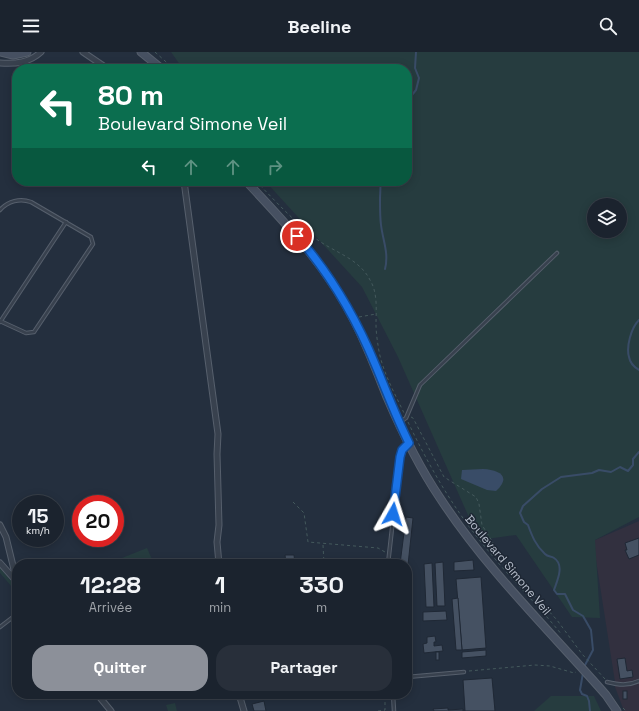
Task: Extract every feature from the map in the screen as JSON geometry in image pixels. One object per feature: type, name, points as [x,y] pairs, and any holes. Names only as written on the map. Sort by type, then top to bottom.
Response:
[{"type":"main road","points":[[0,52],[13,56],[27,52]]},
{"type":"main road","points":[[141,52],[156,64]]},
{"type":"main road","name":"Boulevard Simone Veil","points":[[251,186],[306,246],[331,281],[352,317],[375,364],[399,423],[409,443],[440,498],[476,548],[502,579],[619,709]]},
{"type":"street","points":[[0,63],[15,64],[29,61],[41,52]]},
{"type":"street","points":[[83,52],[101,64]]},
{"type":"street","points":[[185,186],[218,434],[217,454],[219,525],[217,542],[219,559]]},
{"type":"street","points":[[0,525],[6,537],[12,562]]},
{"type":"street","points":[[0,563],[12,576]]},
{"type":"street","points":[[102,699],[111,711]]},
{"type":"street","points":[[240,699],[244,711]]},
{"type":"lane","points":[[0,210],[11,202],[23,199],[31,202],[66,222],[91,237],[93,244],[34,332],[26,333],[0,321],[66,222]]},
{"type":"lane","points":[[399,423],[406,418],[420,385],[557,253]]},
{"type":"lane","points":[[388,557],[400,457],[402,450],[409,443]]},
{"type":"lane","points":[[0,627],[12,618]]},
{"type":"lane","points":[[412,677],[464,672]]},
{"type":"lane","points":[[607,682],[630,685],[639,681]]},
{"type":"lane","points":[[393,699],[394,711]]},
{"type":"path","points":[[155,52],[168,64]]},
{"type":"path","points":[[261,186],[316,239],[352,260],[364,271],[371,281],[376,300],[376,325],[378,347],[381,357],[392,390],[429,465],[458,510],[485,547],[552,623],[565,640]]},
{"type":"path","points":[[352,317],[377,314]]},
{"type":"path","points":[[406,418],[409,416],[413,418],[444,477],[476,497],[479,504],[482,525],[500,554],[532,593],[557,620],[582,654],[607,682]]},
{"type":"path","points":[[293,502],[304,513],[308,542],[378,548],[384,551],[388,557]]},
{"type":"path","points":[[323,544],[324,559]]},
{"type":"path","points":[[464,672],[535,665],[550,666],[574,673],[582,668]]},
{"type":"path","points":[[378,711],[385,710],[385,699]]},
{"type":"path","points":[[619,709],[626,711]]},
{"type":"shaded area","points":[[639,521],[639,711],[624,711],[615,687],[593,541]]},
{"type":"green space","points":[[171,52],[639,52],[639,517],[595,540],[600,618],[572,617],[516,535],[479,540],[398,357],[362,287],[270,186],[412,186],[412,64],[179,64]]},
{"type":"green space","points":[[147,548],[152,559],[120,559]]},
{"type":"green space","points":[[0,568],[12,582],[12,587],[0,573]]},
{"type":"green space","points":[[551,696],[594,696],[601,711],[534,711]]},
{"type":"green space","points":[[175,703],[177,711],[168,711],[166,705]]},
{"type":"water","points":[[483,469],[498,472],[502,475],[503,481],[501,486],[496,491],[487,490],[461,479],[462,470]]},
{"type":"building","points":[[406,517],[413,518],[409,559],[401,559]]},
{"type":"building","points":[[639,538],[639,555],[629,559],[625,550],[627,550],[625,543]]},
{"type":"building","points":[[285,555],[294,555],[294,559],[285,559]]},
{"type":"building","points":[[473,560],[474,570],[454,571],[454,562]]},
{"type":"building","points":[[443,562],[445,606],[437,606],[435,563]]},
{"type":"building","points":[[432,563],[434,607],[426,607],[424,564]]},
{"type":"building","points":[[481,577],[486,648],[462,650],[456,579]]},
{"type":"building","points":[[458,598],[462,650],[456,650],[452,599]]},
{"type":"building","points":[[446,611],[447,620],[423,621],[423,612]]},
{"type":"building","points":[[435,636],[436,642],[434,642],[434,646],[442,645],[443,651],[424,653],[423,644],[427,643],[427,637]]},
{"type":"building","points":[[486,650],[486,656],[462,658],[462,652]]},
{"type":"building","points":[[436,652],[439,652],[439,660],[436,660]]},
{"type":"building","points":[[625,658],[627,671],[632,670],[633,677],[620,679],[617,659]]},
{"type":"building","points":[[492,678],[495,711],[465,711],[463,680]]},
{"type":"building","points":[[623,691],[627,691],[627,699],[623,699]]},
{"type":"building","points":[[264,701],[266,711],[254,711],[252,704]]},
{"type":"building","points":[[448,708],[448,710],[463,709],[463,711],[434,711],[433,709]]},
{"type":"waterway","points":[[412,95],[416,90],[419,78],[415,68],[416,52]]},
{"type":"waterway","points":[[380,186],[381,222],[386,258],[385,269]]},
{"type":"waterway","points":[[639,320],[636,323],[632,333],[628,348],[630,361],[639,370]]},
{"type":"waterway","points":[[584,667],[593,650],[591,630],[583,616],[573,610],[565,594],[557,594],[554,590],[560,569],[559,565],[554,558],[546,555],[539,548],[528,525],[524,522],[520,513],[523,506],[542,489],[561,477],[592,473],[599,470],[611,472],[620,467],[628,471],[633,465],[633,459],[639,452]]},
{"type":"waterway","points":[[583,673],[580,690],[582,694],[587,696],[590,711]]},
{"type":"route","points":[[297,236],[322,267],[341,296],[375,364],[387,397],[409,443],[402,450],[400,457],[393,514]]}]
